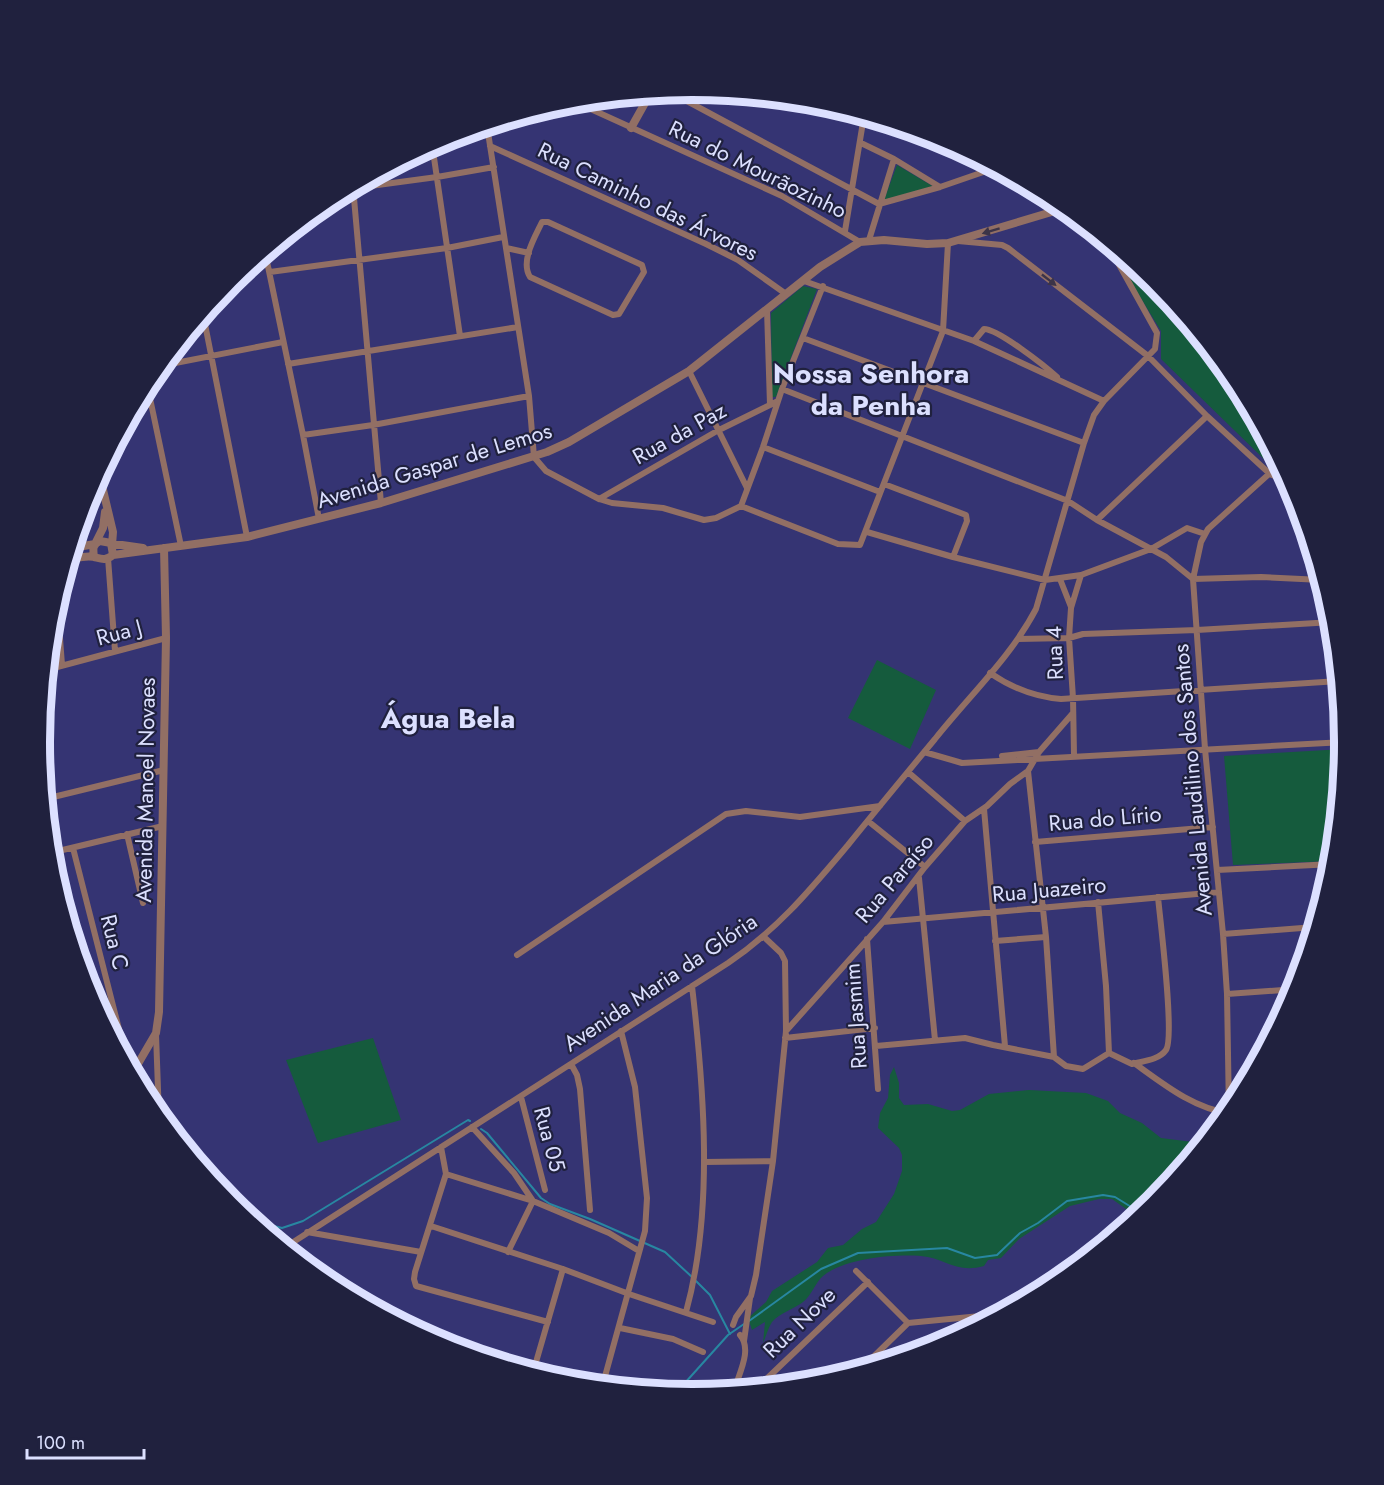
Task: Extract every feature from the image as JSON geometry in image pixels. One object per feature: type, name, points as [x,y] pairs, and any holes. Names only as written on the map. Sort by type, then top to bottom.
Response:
[{"type":"street","points":[[685,100],[879,204],[986,171]]},
{"type":"street","points":[[631,128],[646,101]]},
{"type":"street","name":"Rua do Mourãozinho","points":[[589,108],[761,186],[864,241]]},
{"type":"street","points":[[845,231],[863,124]]},
{"type":"street","points":[[488,133],[529,396],[534,457],[546,471],[599,499],[612,503],[663,508],[704,520],[716,518],[741,506],[782,389],[823,286]]},
{"type":"street","points":[[861,142],[940,187]]},
{"type":"street","name":"Rua Caminho das Árvores","points":[[490,146],[706,244],[738,260],[786,294]]},
{"type":"street","points":[[434,155],[460,336]]},
{"type":"street","points":[[894,159],[864,241],[948,243],[1054,211]]},
{"type":"street","points":[[372,185],[494,167]]},
{"type":"street","points":[[353,197],[361,260],[381,502]]},
{"type":"street","points":[[547,221],[639,263],[644,268],[644,272],[619,314],[613,315],[530,277],[526,265],[529,253],[542,223],[547,221]]},
{"type":"street","points":[[270,273],[447,248],[503,237]]},
{"type":"street","name":"Avenida Gaspar de Lemos","points":[[160,548],[247,537],[319,519],[534,457],[569,442],[689,371],[820,267],[864,241]]},
{"type":"street","points":[[957,241],[1005,246],[1148,356],[1207,416],[1270,474],[1277,477]]},
{"type":"street","points":[[741,506],[838,544],[860,545],[943,331],[948,243]]},
{"type":"street","points":[[506,248],[529,253]]},
{"type":"street","points":[[1115,259],[1156,333],[1155,348],[1148,356]]},
{"type":"street","points":[[267,260],[319,519]]},
{"type":"street","points":[[804,281],[974,341],[1104,401]]},
{"type":"street","points":[[767,310],[770,405]]},
{"type":"street","points":[[205,324],[247,537]]},
{"type":"street","points":[[288,363],[518,327]]},
{"type":"street","points":[[974,341],[984,329],[992,331],[1031,356],[1062,381]]},
{"type":"street","points":[[803,338],[1084,443]]},
{"type":"street","points":[[173,363],[283,342]]},
{"type":"street","name":"Avenida Maria da Glória","points":[[291,1244],[306,1232],[692,986],[764,937],[798,903],[1018,639],[1036,609],[1046,580],[1084,443],[1095,415],[1104,401],[1148,356]]},
{"type":"street","points":[[689,371],[747,488]]},
{"type":"street","points":[[782,389],[1068,501],[1097,520],[1166,558],[1193,579],[1261,577],[1314,580]]},
{"type":"street","points":[[303,435],[373,425],[529,396]]},
{"type":"street","points":[[150,399],[182,546]]},
{"type":"street","name":"Rua da Paz","points":[[599,499],[717,431],[778,401]]},
{"type":"street","points":[[1097,520],[1207,416]]},
{"type":"street","points":[[763,447],[880,492]]},
{"type":"street","name":"Avenida Laudilino dos Santos","points":[[1229,1095],[1227,994],[1223,934],[1205,749],[1193,579],[1201,542],[1208,529],[1274,470]]},
{"type":"street","points":[[884,484],[966,515],[968,520],[953,557]]},
{"type":"street","points":[[94,557],[93,548],[105,521],[102,490]]},
{"type":"street","points":[[102,490],[113,532],[110,557],[115,651]]},
{"type":"street","points":[[867,531],[953,557],[1046,580],[1081,575],[1151,549],[1187,528],[1205,534]]},
{"type":"street","points":[[80,547],[106,541],[111,545],[160,548]]},
{"type":"street","points":[[77,558],[94,557],[102,560],[160,548]]},
{"type":"street","name":"Avenida Manoel Novaes","points":[[156,1033],[159,1012],[166,638],[160,548]]},
{"type":"street","name":"Rua 4","points":[[1073,698],[1069,638],[1071,608],[1081,575]]},
{"type":"street","name":"Rua 4","points":[[1060,579],[1071,608]]},
{"type":"street","points":[[1018,639],[1323,623]]},
{"type":"street","points":[[60,632],[62,666]]},
{"type":"street","name":"Rua J","points":[[54,668],[166,638]]},
{"type":"street","points":[[990,673],[1008,684],[1049,698],[1331,681]]},
{"type":"street","points":[[1073,698],[1074,755]]},
{"type":"street","name":"Rua Paraíso","points":[[786,1034],[883,922],[965,821],[984,809],[1010,784],[1028,771],[1037,755],[1073,713]]},
{"type":"street","points":[[924,752],[958,762],[1037,755],[1334,743]]},
{"type":"street","points":[[52,797],[164,771]]},
{"type":"street","points":[[1028,771],[1046,937],[1054,1057]]},
{"type":"street","points":[[908,772],[965,821]]},
{"type":"street","points":[[517,955],[726,814],[746,811],[800,817],[881,806]]},
{"type":"street","points":[[984,809],[1005,1046]]},
{"type":"street","points":[[868,821],[926,867]]},
{"type":"street","points":[[59,851],[163,826]]},
{"type":"street","name":"Rua do Lírio","points":[[1035,842],[1213,827]]},
{"type":"street","points":[[128,834],[143,903]]},
{"type":"street","name":"Rua C","points":[[74,848],[120,1035]]},
{"type":"street","points":[[1218,870],[1323,865]]},
{"type":"street","points":[[919,878],[935,1040]]},
{"type":"street","name":"Rua Juazeiro","points":[[883,922],[1219,892]]},
{"type":"street","points":[[1134,1063],[1161,1055],[1168,1046],[1168,1006],[1158,897]]},
{"type":"street","points":[[1098,902],[1106,986],[1109,1053]]},
{"type":"street","points":[[1223,934],[1307,928]]},
{"type":"street","points":[[736,1384],[744,1358],[744,1342],[773,1161],[786,1034],[785,961],[781,952],[764,937]]},
{"type":"street","points":[[995,941],[1046,937]]},
{"type":"street","name":"Rua Jasmim","points":[[867,939],[878,1089]]},
{"type":"street","points":[[686,1312],[696,1272],[704,1162],[700,1065],[692,986]]},
{"type":"street","points":[[1227,994],[1285,990]]},
{"type":"street","points":[[107,1008],[113,1007]]},
{"type":"street","points":[[786,1034],[875,1028]]},
{"type":"street","points":[[604,1379],[645,1231],[648,1198],[639,1110],[621,1031]]},
{"type":"street","points":[[137,1066],[156,1033]]},
{"type":"street","points":[[156,1033],[158,1100]]},
{"type":"street","points":[[876,1046],[965,1038],[1054,1057],[1066,1066],[1083,1069],[1109,1053]]},
{"type":"street","points":[[1109,1053],[1134,1063],[1192,1101],[1218,1110]]},
{"type":"street","points":[[572,1064],[580,1089],[591,1210]]},
{"type":"street","name":"Rua 05","points":[[521,1097],[545,1190]]},
{"type":"street","points":[[472,1127],[514,1173],[532,1201]]},
{"type":"street","points":[[441,1147],[446,1174],[421,1252],[414,1279],[416,1286],[548,1322]]},
{"type":"street","points":[[704,1162],[773,1161]]},
{"type":"street","points":[[446,1174],[532,1201],[639,1248]]},
{"type":"street","points":[[508,1252],[532,1201]]},
{"type":"street","points":[[431,1226],[563,1269],[713,1322]]},
{"type":"street","points":[[306,1232],[421,1252]]},
{"type":"street","points":[[534,1365],[563,1269]]},
{"type":"street","points":[[856,1271],[908,1323]]},
{"type":"street","name":"Rua Nove","points":[[764,1381],[868,1282]]},
{"type":"street","points":[[733,1325],[751,1296]]},
{"type":"street","points":[[871,1359],[908,1323],[982,1316]]},
{"type":"street","points":[[620,1328],[673,1340],[703,1352]]},
{"type":"street","points":[[740,1335],[744,1342]]},
{"type":"green space","points":[[897,165],[936,188],[884,200]]},
{"type":"green space","points":[[1118,261],[1175,319],[1202,351],[1248,421],[1270,465],[1161,359],[1161,331]]},
{"type":"green space","points":[[803,286],[817,289],[776,397],[772,397],[771,313]]},
{"type":"green space","points":[[877,660],[936,690],[910,749],[848,718]]},
{"type":"green space","points":[[1334,750],[1333,785],[1323,861],[1233,865],[1224,756]]},
{"type":"green space","points":[[373,1038],[401,1120],[318,1143],[286,1060]]},
{"type":"green space","points":[[894,1067],[899,1083],[899,1098],[904,1105],[928,1104],[952,1111],[960,1110],[989,1094],[1029,1090],[1086,1093],[1108,1101],[1120,1113],[1142,1123],[1161,1138],[1194,1144],[1131,1212],[1112,1199],[1099,1199],[1070,1206],[1019,1239],[1001,1258],[988,1260],[984,1266],[966,1268],[929,1257],[897,1256],[857,1261],[832,1270],[820,1279],[803,1302],[772,1322],[763,1343],[765,1322],[752,1330],[748,1318],[766,1302],[772,1291],[817,1262],[828,1248],[843,1245],[862,1229],[876,1222],[894,1194],[902,1171],[902,1155],[899,1148],[878,1128],[880,1113],[888,1098],[890,1075]]},
{"type":"waterway","points":[[266,1224],[282,1228],[303,1221],[468,1120],[470,1121]]},
{"type":"waterway","points":[[481,1129],[487,1133],[541,1198],[550,1204],[665,1252],[692,1277]]},
{"type":"waterway","points":[[749,1321],[821,1269],[858,1253],[947,1248],[975,1258],[997,1255],[1020,1233],[1038,1223],[1067,1201],[1103,1195],[1115,1197],[1134,1209]]},
{"type":"waterway","points":[[696,1281],[710,1295],[730,1334]]},
{"type":"waterway","points":[[683,1385],[728,1335],[744,1324]]},
{"type":"district","name":"Nossa Senhora da Penha","points":[[871,389]]},
{"type":"district","name":"Água Bela","points":[[448,718]]}]
